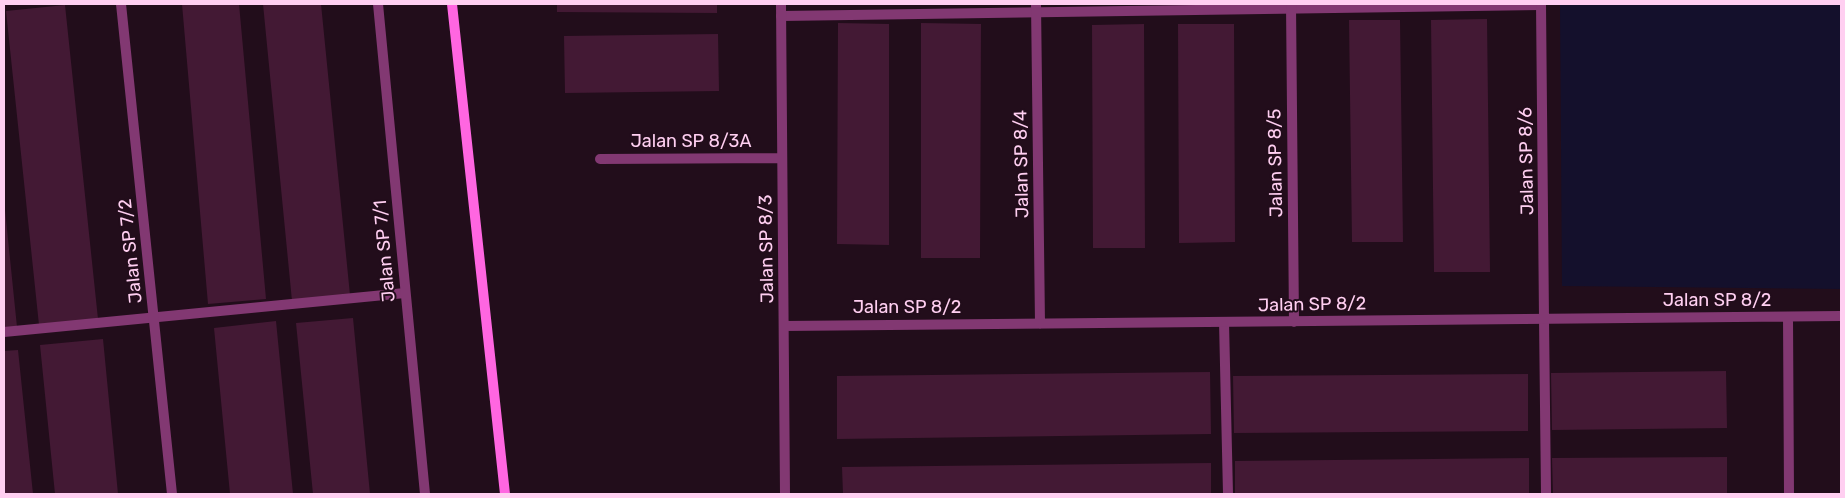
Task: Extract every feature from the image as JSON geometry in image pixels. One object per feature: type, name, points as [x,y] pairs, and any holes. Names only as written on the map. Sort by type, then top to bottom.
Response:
[{"type":"street","name":"Jalan SP 7/2","points":[[121,4],[172,494]]},
{"type":"street","name":"Jalan SP 7/1","points":[[378,4],[425,494]]},
{"type":"street","points":[[452,4],[505,494]]},
{"type":"street","name":"Jalan SP 8/3","points":[[780,4],[785,494]]},
{"type":"street","points":[[781,16],[1036,8],[1542,4]]},
{"type":"street","name":"Jalan SP 8/6","points":[[1542,4],[1546,494]]},
{"type":"street","name":"Jalan SP 8/5","points":[[1291,6],[1294,322]]},
{"type":"street","name":"Jalan SP 8/4","points":[[1036,8],[1040,324]]},
{"type":"street","name":"Jalan SP 8/3A","points":[[600,159],[782,158]]},
{"type":"street","points":[[4,332],[406,293]]},
{"type":"street","name":"Jalan SP 8/2","points":[[784,326],[1841,316]]},
{"type":"street","points":[[1788,317],[1790,494]]},
{"type":"street","points":[[1224,322],[1228,494]]},
{"type":"shaded area","points":[[1560,4],[1841,4],[1841,289],[1562,286]]},
{"type":"building","points":[[182,4],[239,4],[266,299],[208,304]]},
{"type":"building","points":[[263,4],[321,4],[350,295],[292,301]]},
{"type":"building","points":[[557,4],[717,4],[717,13],[557,12]]},
{"type":"building","points":[[65,5],[98,319],[39,325],[6,11]]},
{"type":"building","points":[[1487,19],[1490,272],[1434,272],[1431,20]]},
{"type":"building","points":[[1349,20],[1400,20],[1403,242],[1352,242]]},
{"type":"building","points":[[838,23],[889,24],[889,245],[837,244]]},
{"type":"building","points":[[921,23],[981,24],[980,258],[921,258]]},
{"type":"building","points":[[1144,24],[1145,248],[1093,248],[1092,25]]},
{"type":"building","points":[[1178,24],[1234,24],[1235,242],[1179,243]]},
{"type":"building","points":[[718,34],[719,91],[565,93],[564,36]]},
{"type":"building","points":[[4,210],[17,327],[4,329]]},
{"type":"building","points":[[353,318],[370,494],[313,494],[296,323]]},
{"type":"building","points":[[276,321],[293,494],[230,494],[214,328]]},
{"type":"building","points":[[103,339],[118,494],[55,494],[40,345]]},
{"type":"building","points":[[18,350],[33,494],[4,494],[4,351]]},
{"type":"building","points":[[1726,371],[1727,428],[1552,430],[1551,373]]},
{"type":"building","points":[[1210,372],[1211,434],[837,439],[837,376]]},
{"type":"building","points":[[1528,374],[1528,431],[1234,433],[1233,376]]},
{"type":"building","points":[[1727,457],[1727,494],[1553,494],[1552,458]]},
{"type":"building","points":[[1529,458],[1529,494],[1235,494],[1235,461]]},
{"type":"building","points":[[1211,463],[1211,494],[843,494],[842,467]]}]
